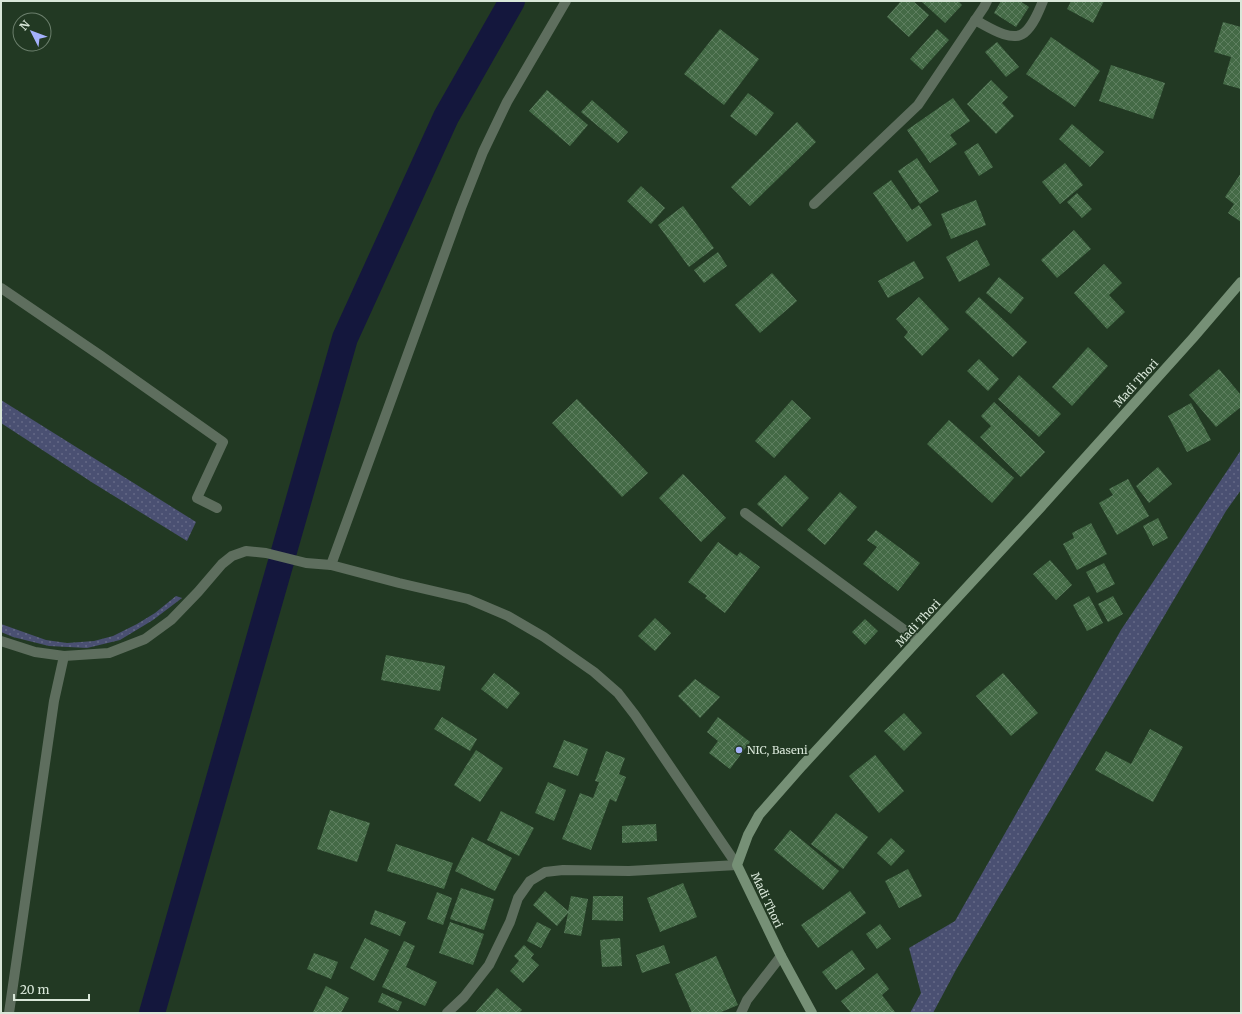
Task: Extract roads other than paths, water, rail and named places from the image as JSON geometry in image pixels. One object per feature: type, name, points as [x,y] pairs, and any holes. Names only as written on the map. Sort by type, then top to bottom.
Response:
[{"type":"main road","name":"Madi Thori","points":[[812,1013],[781,956],[738,865],[748,835],[759,815],[802,766],[1041,507],[1188,344],[1241,282]]},
{"type":"street","points":[[331,565],[482,152],[507,102],[566,1]]},
{"type":"street","points":[[814,204],[918,105],[987,1]]},
{"type":"street","points":[[975,20],[1002,34],[1014,37],[1024,33],[1034,20],[1043,1]]},
{"type":"street","points":[[1,288],[223,442],[197,498],[217,508]]},
{"type":"street","points":[[745,513],[918,640]]},
{"type":"street","points":[[1,641],[35,652],[64,656],[109,653],[145,639],[171,620],[222,564],[232,556],[246,551],[266,553],[306,563],[331,565],[468,600],[508,616],[544,637],[594,672],[618,693],[636,715],[738,865]]},
{"type":"street","points":[[9,1013],[54,700],[64,656]]},
{"type":"street","points":[[447,1013],[464,997],[489,965],[510,922],[518,898],[530,881],[545,872],[563,870],[629,871],[738,865]]},
{"type":"street","points":[[740,1013],[747,1000],[781,956]]},
{"type":"waterway","points":[[152,1013],[345,338],[446,117],[512,1]]},
{"type":"place","name":"NIC, Baseni","points":[[739,750]]}]
